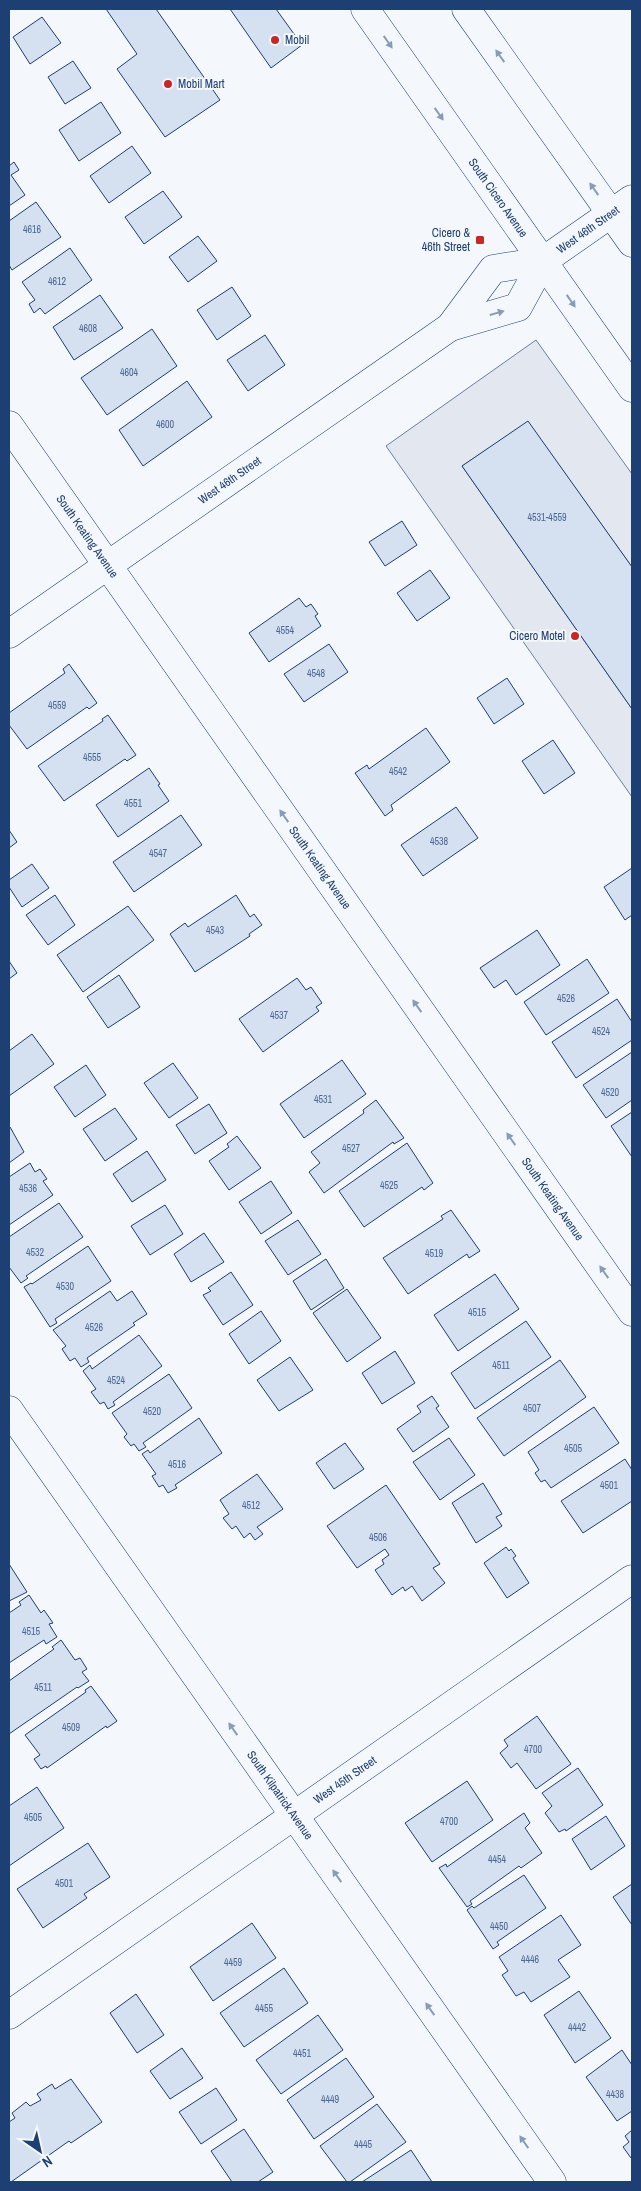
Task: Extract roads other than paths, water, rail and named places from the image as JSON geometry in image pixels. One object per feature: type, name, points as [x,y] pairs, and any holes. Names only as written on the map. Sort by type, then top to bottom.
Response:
[{"type":"street","name":"South Cicero Avenue","points":[[365,9],[632,388]]},
{"type":"street","points":[[466,9],[622,206],[632,243]]},
{"type":"street","name":"West 46th Street","points":[[9,634],[450,327],[493,269],[543,261],[622,206]]},
{"type":"street","name":"West 46th Street","points":[[450,327],[518,307],[543,261]]},
{"type":"street","name":"South Keating Avenue","points":[[9,425],[632,1312]]},
{"type":"street","name":"South Kilpatrick Avenue","points":[[9,1410],[552,2182]]},
{"type":"street","name":"West 45th Street","points":[[9,2015],[632,1579]]},
{"type":"place","name":"Mobil","points":[[275,40]]},
{"type":"place","name":"Mobil Mart","points":[[168,84]]},
{"type":"place","name":"Cicero & 46th Street","points":[[480,240]]},
{"type":"place","name":"Cicero Motel","points":[[575,636]]}]
